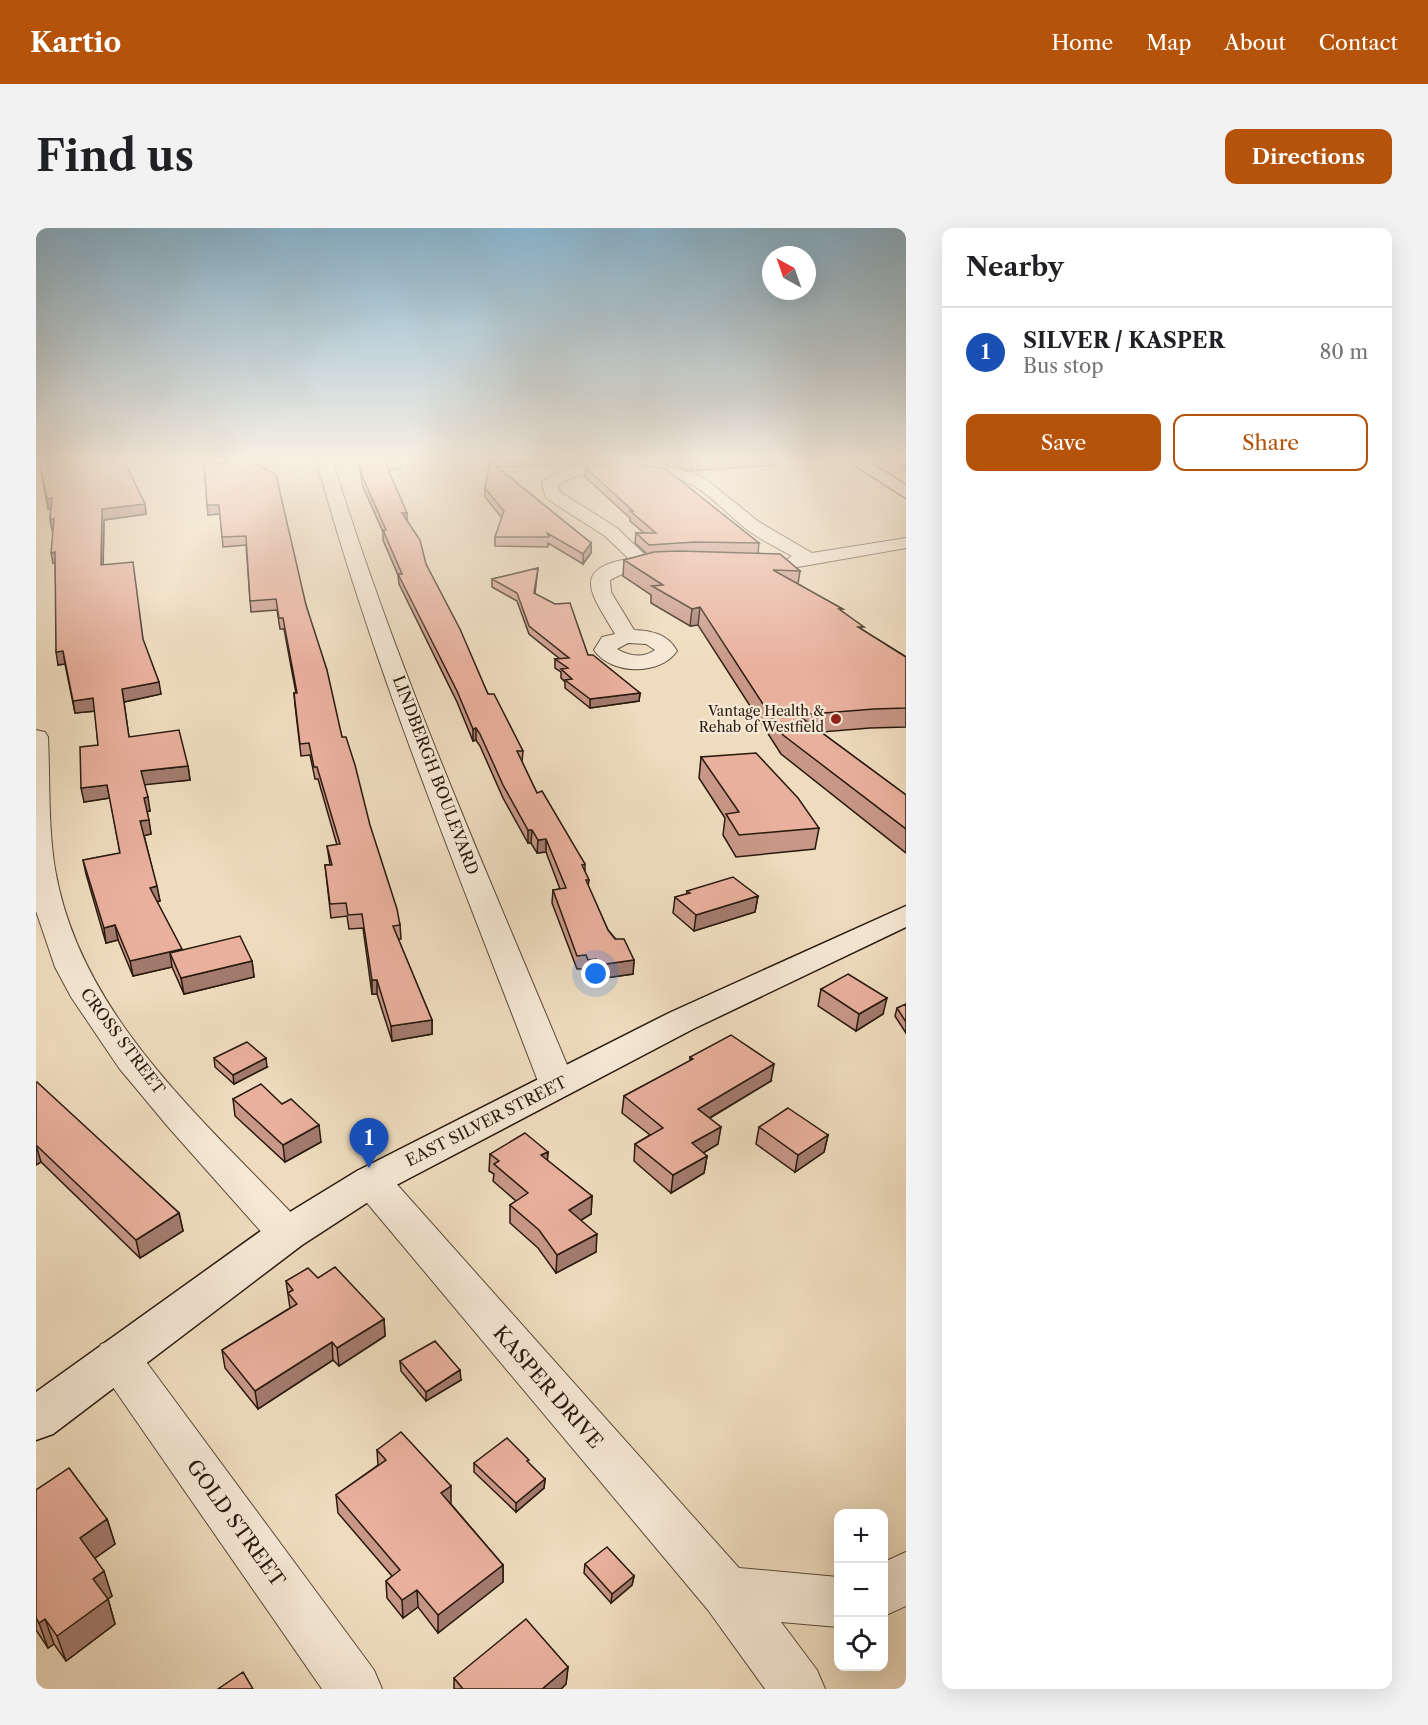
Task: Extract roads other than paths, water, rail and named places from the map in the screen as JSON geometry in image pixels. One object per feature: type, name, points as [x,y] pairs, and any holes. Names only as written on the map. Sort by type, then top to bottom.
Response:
[{"type":"main road","name":"EAST SILVER STREET","points":[[36,1419],[117,1357],[287,1234],[371,1180],[761,981],[906,915]]},
{"type":"street","name":"LINDBERGH BOULEVARD","points":[[345,530],[447,809],[557,1084]]},
{"type":"street","points":[[609,530],[642,562]]},
{"type":"street","points":[[760,530],[811,560]]},
{"type":"street","points":[[771,563],[811,560],[906,543]]},
{"type":"street","points":[[627,637],[601,592],[598,582],[600,577],[614,569],[642,562],[678,562]]},
{"type":"street","name":"CROSS STREET","points":[[36,737],[37,835],[40,867],[60,937],[87,996],[156,1089],[287,1234]]},
{"type":"street","name":"KASPER DRIVE","points":[[371,1180],[726,1592],[798,1689]]},
{"type":"street","name":"GOLD STREET","points":[[117,1357],[355,1689]]},
{"type":"street","points":[[888,1588],[906,1576]]},
{"type":"street","points":[[726,1592],[834,1602]]},
{"type":"place","name":"Vantage Health & Rehab of Westfield","points":[[836,719]]},
{"type":"place","name":"SILVER / KASPER","points":[[369,1168]]}]
